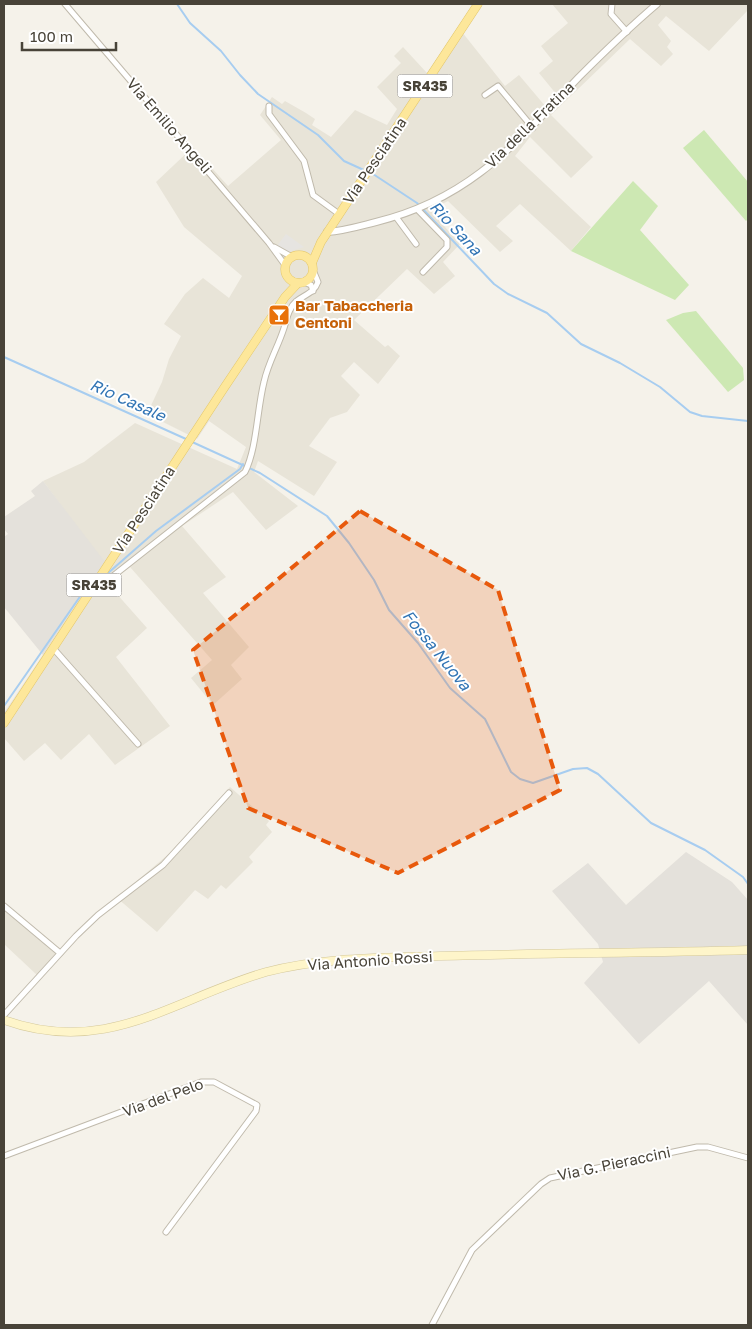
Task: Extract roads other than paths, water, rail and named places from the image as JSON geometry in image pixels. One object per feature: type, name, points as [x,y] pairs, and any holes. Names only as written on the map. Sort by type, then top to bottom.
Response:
[{"type":"main road","name":"Via Pesciatina","points":[[5,721],[285,297],[310,278],[321,242],[327,232],[366,176],[478,4]]},
{"type":"main road","name":"Via Pesciatina","points":[[292,256],[301,255],[321,242]]},
{"type":"main road","points":[[301,255],[312,267]]},
{"type":"main road","points":[[285,264],[292,256]]},
{"type":"main road","name":"Via Pesciatina","points":[[285,264],[285,272],[288,279],[285,297]]},
{"type":"main road","points":[[288,279],[301,283]]},
{"type":"main road","name":"Via Antonio Rossi","points":[[4,1020],[57,1032],[83,1032],[111,1028],[158,1015],[251,977],[304,964],[392,958],[748,950]]},
{"type":"street","name":"Via Emilio Angeli","points":[[65,4],[273,247],[285,264]]},
{"type":"street","points":[[612,4],[611,14],[627,32]]},
{"type":"street","name":"Via della Fratina","points":[[327,232],[396,217],[426,206],[473,180],[533,128],[582,75],[657,4]]},
{"type":"street","points":[[485,94],[498,86],[533,128]]},
{"type":"street","points":[[269,106],[269,114],[304,162],[313,195],[339,214]]},
{"type":"street","points":[[418,209],[447,240],[447,247],[423,272]]},
{"type":"street","points":[[396,217],[416,244]]},
{"type":"street","name":"Via Emilio Angeli","points":[[273,247],[292,256]]},
{"type":"street","points":[[97,581],[108,580],[245,472],[249,464],[261,394],[270,362],[290,308],[301,297],[312,292],[318,282],[312,267]]},
{"type":"street","points":[[301,283],[311,285],[312,292]]},
{"type":"street","points":[[53,648],[138,744]]},
{"type":"street","points":[[4,1015],[60,953],[98,915],[163,865],[229,794]]},
{"type":"street","points":[[4,906],[60,953]]},
{"type":"street","name":"Via del Pelo","points":[[4,1156],[201,1082],[214,1082],[257,1105],[256,1111],[166,1232]]},
{"type":"street","name":"Via G. Pieraccini","points":[[432,1325],[472,1250],[541,1184],[550,1178],[697,1147],[708,1147],[748,1158]]},
{"type":"waterway","name":"Rio Sana","points":[[177,4],[190,23],[221,51],[258,94],[318,135],[344,161],[366,171]]},
{"type":"waterway","name":"Rio Sana","points":[[370,172],[417,203],[494,284],[508,294],[547,313],[581,344],[620,363],[660,387],[690,412],[702,416],[748,421]]},
{"type":"waterway","name":"Rio Casale","points":[[4,357],[186,439]]},
{"type":"waterway","name":"Fossa Nuova","points":[[190,441],[260,473],[327,516],[349,543],[374,580],[389,610],[418,643],[450,688],[485,719],[511,772],[520,779],[533,783],[573,769],[587,768],[598,774],[651,823],[705,850],[743,877],[748,884]]},
{"type":"waterway","points":[[107,574],[156,531],[240,469],[243,464]]},
{"type":"waterway","points":[[4,706],[95,575]]},
{"type":"place","name":"Bar Tabaccheria Centoni","points":[[279,315]]}]
